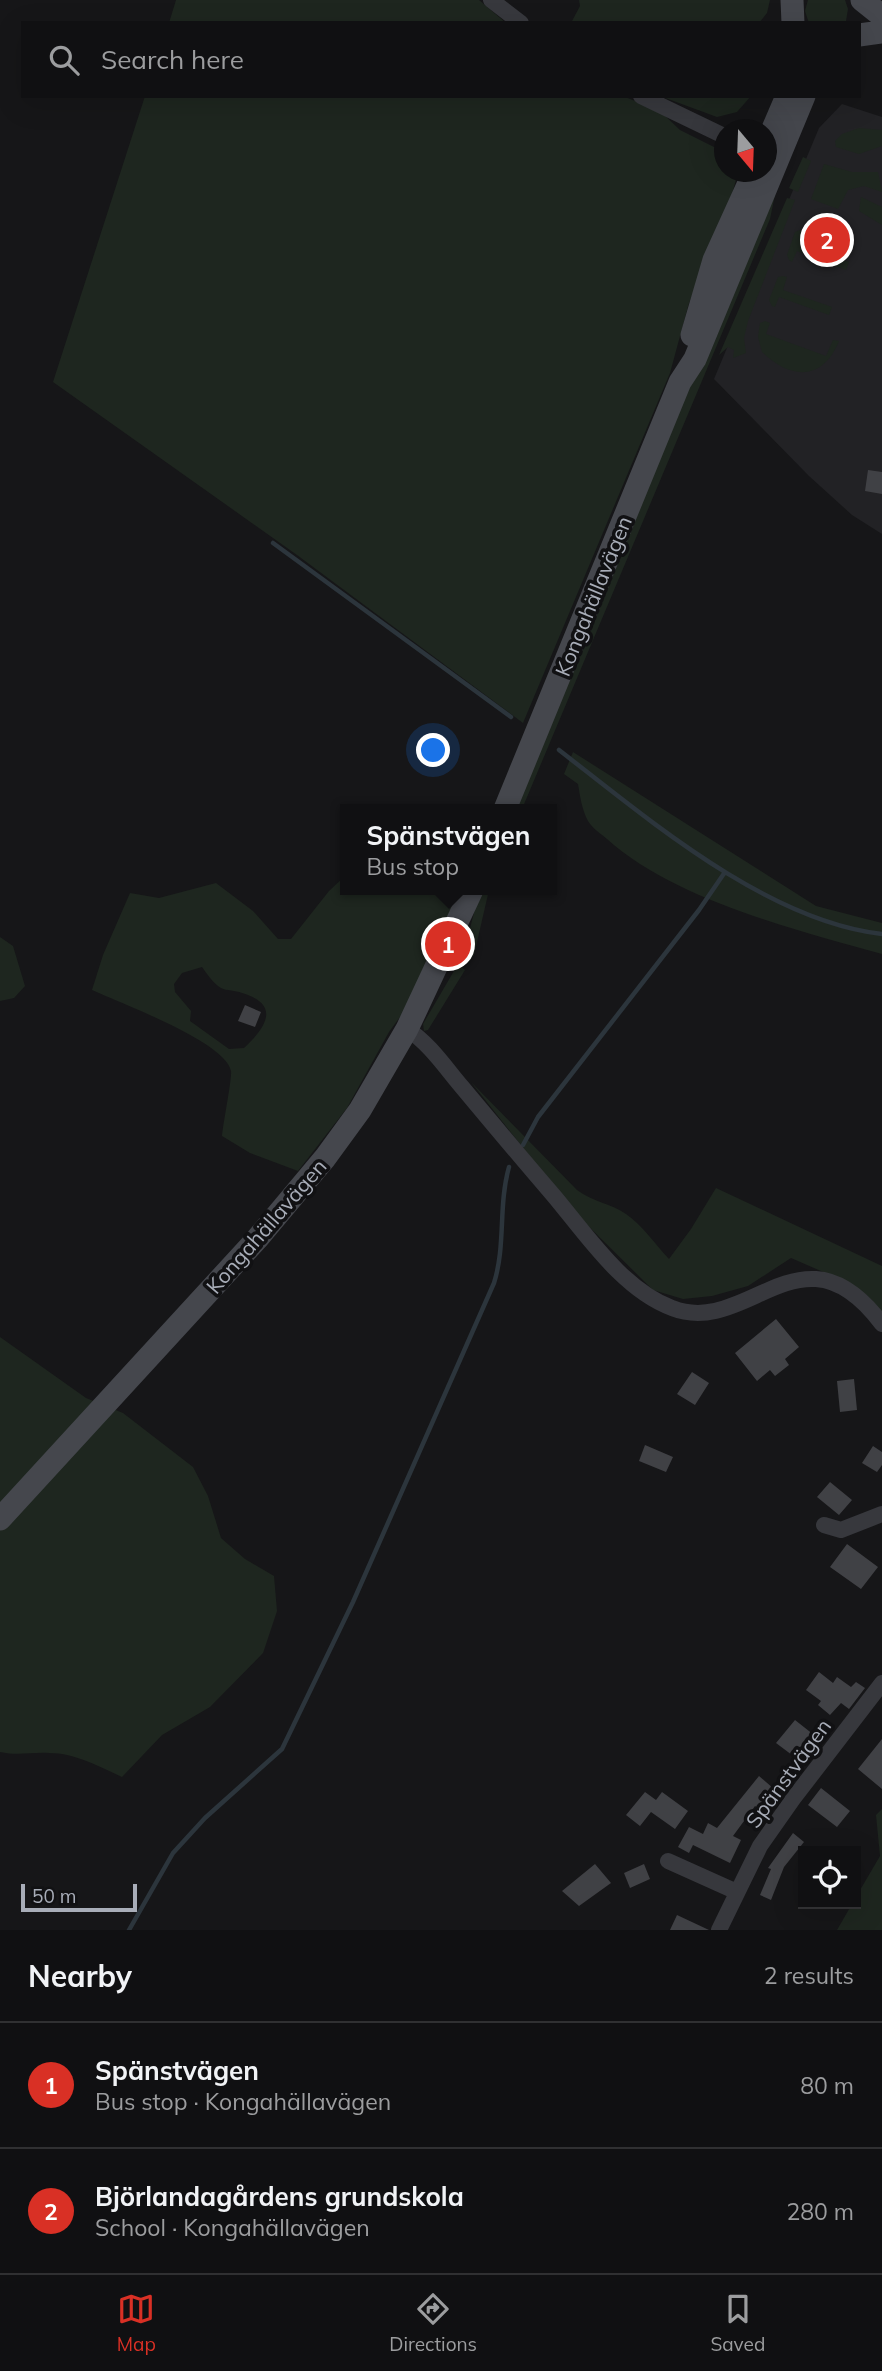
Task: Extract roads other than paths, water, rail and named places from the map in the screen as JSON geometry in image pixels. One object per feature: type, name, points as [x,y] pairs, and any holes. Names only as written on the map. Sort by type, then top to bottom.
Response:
[{"type":"street","points":[[491,0],[518,21]]},
{"type":"street","points":[[792,0],[793,21]]},
{"type":"street","points":[[861,0],[882,16]]},
{"type":"street","points":[[859,21],[861,0]]},
{"type":"street","points":[[861,34],[882,32]]},
{"type":"street","points":[[645,98],[714,131]]},
{"type":"street","name":"Kongahällavägen","points":[[777,132],[786,98]]},
{"type":"street","name":"Kongahällavägen","points":[[777,143],[803,98]]},
{"type":"street","name":"Kongahällavägen","points":[[507,804],[680,382],[714,260],[749,182]]},
{"type":"street","name":"Kongahällavägen","points":[[680,382],[695,359],[760,182]]},
{"type":"street","name":"Kongahällavägen","points":[[0,1519],[291,1200],[360,1110],[407,1029],[470,895]]},
{"type":"street","points":[[407,1029],[448,1070],[597,1246],[653,1299],[682,1311],[712,1311],[740,1303],[788,1280],[802,1278],[845,1290],[858,1298],[882,1324]]},
{"type":"street","points":[[824,1525],[841,1530],[882,1514]]},
{"type":"street","name":"Spänstvägen","points":[[719,1930],[760,1846],[882,1683]]},
{"type":"street","points":[[668,1861],[737,1892]]},
{"type":"waterway","points":[[273,543],[511,717]]},
{"type":"waterway","points":[[559,750],[670,835],[753,888],[796,909],[839,925],[882,934]]},
{"type":"waterway","points":[[523,1145],[538,1117],[699,910],[725,872]]},
{"type":"waterway","points":[[129,1930],[173,1853],[205,1818],[282,1749],[353,1602],[494,1283],[500,1254],[509,1167]]},
{"type":"place","name":"Björlandagårdens grundskola","points":[[827,240]]},
{"type":"place","name":"Spänstvägen","points":[[448,944]]}]
